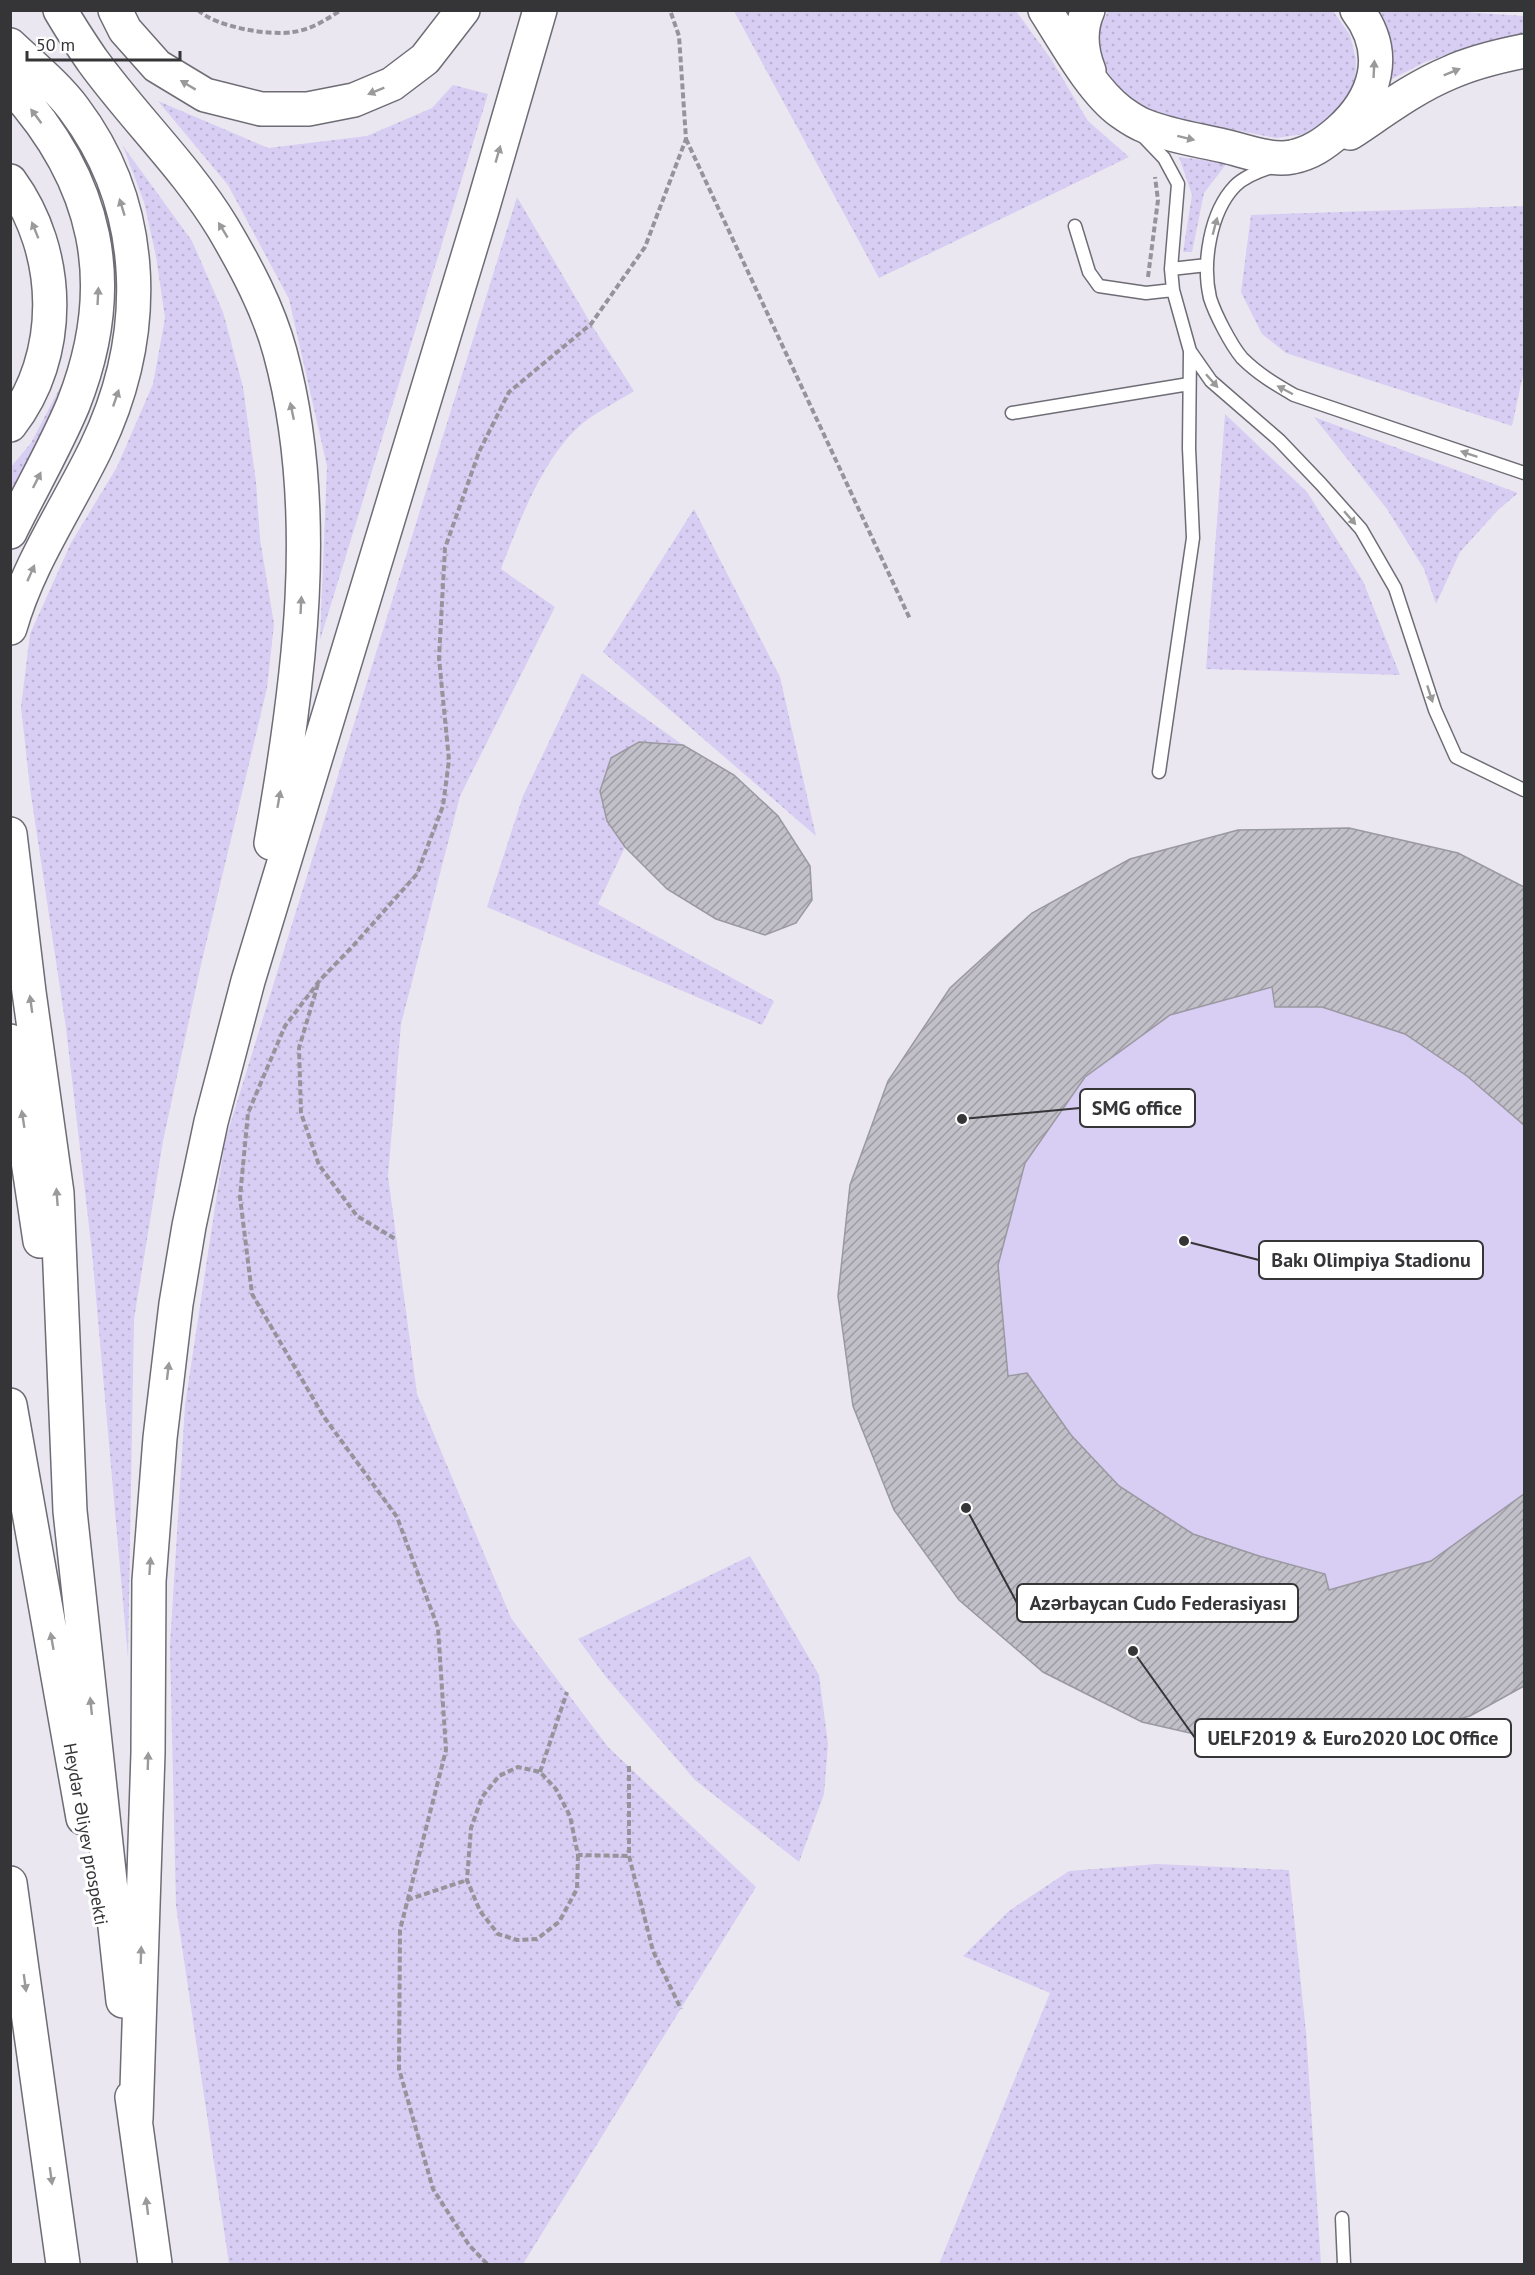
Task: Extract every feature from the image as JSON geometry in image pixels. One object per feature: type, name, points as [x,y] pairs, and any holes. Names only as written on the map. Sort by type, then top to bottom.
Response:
[{"type":"main road","points":[[60,10],[92,60],[183,170],[228,236],[258,291],[280,351],[295,424],[302,499],[302,583],[297,676],[281,789],[248,981]]},
{"type":"main road","points":[[116,10],[125,30],[157,66],[205,95],[261,109],[308,109],[354,100],[392,84],[425,59],[463,10]]},
{"type":"main road","points":[[136,2119],[148,1752],[149,1581],[160,1438],[176,1304],[189,1226],[211,1122],[248,981],[482,210],[540,10]]},
{"type":"main road","points":[[1045,10],[1110,101],[1143,126],[1272,157],[1289,158],[1311,153],[1333,143],[1413,91],[1449,72],[1489,58],[1524,51]]},
{"type":"main road","points":[[1088,10],[1084,18],[1082,39],[1084,57],[1110,101]]},
{"type":"main road","points":[[1311,153],[1350,121],[1369,94],[1374,78],[1375,49],[1366,25],[1357,10]]},
{"type":"main road","points":[[10,45],[74,108],[93,137],[111,172],[125,212],[131,244],[134,300],[128,356],[106,426],[31,572],[10,628]]},
{"type":"main road","points":[[10,86],[51,137],[74,175],[87,207],[95,242],[98,278],[97,321],[73,404],[10,532]]},
{"type":"main road","points":[[10,181],[38,235],[51,311],[45,358],[24,408],[10,425]]},
{"type":"main road","points":[[10,390],[19,379],[34,349],[48,283]]},
{"type":"main road","points":[[10,834],[29,993],[57,1193],[70,1511]]},
{"type":"main road","points":[[10,1041],[35,1201],[136,2119]]},
{"type":"main road","name":"Heydər Əliyev prospekti","points":[[10,1405],[136,2119],[154,2265]]},
{"type":"main road","points":[[10,1883],[63,2265]]},
{"type":"lane","points":[[1110,101],[1164,158],[1178,184],[1171,269],[1173,290],[1190,351],[1193,538],[1159,772]]},
{"type":"lane","points":[[1311,153],[1252,174],[1237,184],[1224,200],[1217,216],[1207,265],[1210,298],[1224,329],[1241,357],[1267,380],[1294,395],[1524,472]]},
{"type":"lane","points":[[1075,226],[1089,272],[1099,286],[1146,292],[1173,290]]},
{"type":"lane","points":[[1171,269],[1207,265]]},
{"type":"lane","points":[[1190,351],[1210,381],[1279,441],[1321,484],[1360,530],[1395,588],[1435,710],[1456,757],[1524,790]]},
{"type":"lane","points":[[1012,413],[1189,384]]},
{"type":"lane","points":[[1342,2218],[1344,2265]]},
{"type":"path","points":[[198,10],[241,30],[293,33],[322,23],[340,10]]},
{"type":"path","points":[[670,10],[679,36],[686,139],[910,619]]},
{"type":"path","points":[[487,2265],[469,2245],[433,2189],[399,2069],[400,1930],[446,1750],[438,1628],[397,1516],[324,1417],[252,1294],[240,1197],[248,1113],[285,1026],[320,980],[417,874],[443,806],[449,760],[440,658],[445,548],[479,452],[509,392],[591,324],[645,247],[686,139]]},
{"type":"path","points":[[1146,292],[1158,200],[1154,174]]},
{"type":"path","points":[[320,980],[298,1048],[301,1113],[319,1165],[357,1216],[397,1240]]},
{"type":"path","points":[[540,1772],[567,1692]]},
{"type":"path","points":[[629,1766],[629,1856],[653,1951],[681,2009]]},
{"type":"path","points":[[518,1767],[540,1772],[556,1789],[570,1816],[578,1855],[577,1889],[559,1922],[537,1939],[517,1940],[498,1934],[480,1911],[467,1880],[471,1828],[482,1797],[499,1776],[518,1767]]},
{"type":"path","points":[[578,1855],[629,1856]]},
{"type":"path","points":[[407,1900],[467,1880]]},
{"type":"shaded area","points":[[734,11],[1016,11],[1051,59],[1088,121],[1129,157],[879,278]]},
{"type":"shaded area","points":[[1108,11],[1333,11],[1350,35],[1356,60],[1355,84],[1344,106],[1324,124],[1304,134],[1276,138],[1158,115],[1124,97],[1103,65],[1099,31]]},
{"type":"shaded area","points":[[1376,11],[1448,11],[1524,16],[1524,39],[1476,45],[1425,62],[1386,82],[1389,45],[1385,29]]},
{"type":"shaded area","points":[[453,85],[488,94],[320,640],[327,466],[289,299],[228,185],[158,101],[268,148],[367,136],[432,108]]},
{"type":"shaded area","points":[[123,146],[192,241],[223,312],[243,387],[256,482],[260,539],[274,624],[267,688],[200,969],[163,1141],[134,1319],[128,1658],[92,1252],[66,1028],[30,788],[21,707],[30,634],[71,543],[117,467],[153,384],[165,318],[156,256],[144,202]]},
{"type":"shaded area","points":[[1179,157],[1227,163],[1204,193],[1192,252],[1183,252],[1192,195]]},
{"type":"shaded area","points":[[517,197],[591,324],[634,391],[587,420],[558,450],[535,488],[501,569],[555,607],[460,796],[401,1024],[388,1176],[417,1394],[511,1618],[608,1747],[756,1887],[523,2264],[229,2264],[176,1906],[170,1646],[185,1405],[225,1141]]},
{"type":"shaded area","points":[[1524,206],[1524,370],[1512,426],[1286,353],[1262,334],[1241,292],[1251,215]]},
{"type":"shaded area","points":[[67,374],[33,462],[11,503],[11,467],[31,443]]},
{"type":"shaded area","points":[[1225,414],[1307,492],[1363,581],[1400,675],[1206,669]]},
{"type":"shaded area","points":[[1314,417],[1518,493],[1498,510],[1460,552],[1436,604],[1424,569],[1387,509]]},
{"type":"shaded area","points":[[694,509],[780,677],[816,836],[603,652]]},
{"type":"shaded area","points":[[582,673],[683,745],[639,742],[611,758],[600,791],[607,821],[625,847],[598,904],[774,1001],[762,1025],[487,907],[523,796]]},
{"type":"shaded area","points":[[1238,830],[1458,853],[1524,887],[1524,1686],[1470,1716],[1362,1745],[1142,1722],[1043,1672],[959,1600],[894,1510],[853,1406],[838,1296],[850,1185],[888,1081],[950,988],[1032,913],[1130,859]]},
{"type":"shaded area","points":[[750,1556],[819,1675],[828,1744],[824,1794],[799,1862],[695,1780],[606,1677],[578,1639]]},
{"type":"shaded area","points":[[1157,1864],[1289,1870],[1306,2032],[1321,2264],[939,2264],[1050,1993],[963,1956],[1009,1911],[1069,1871]]},
{"type":"building","points":[[639,742],[683,745],[734,775],[778,816],[810,866],[812,900],[796,923],[765,935],[716,919],[667,889],[625,847],[607,821],[600,791],[611,758]]},
{"type":"building","points":[[1349,828],[1458,853],[1524,887],[1524,1125],[1467,1076],[1405,1034],[1322,1007],[1275,1007],[1272,987],[1170,1015],[1085,1077],[1025,1163],[998,1265],[1008,1376],[1027,1373],[1071,1435],[1119,1486],[1193,1534],[1259,1556],[1325,1574],[1329,1590],[1431,1561],[1524,1494],[1524,1686],[1470,1716],[1362,1745],[1251,1747],[1142,1722],[1043,1672],[959,1600],[894,1510],[853,1406],[838,1296],[850,1185],[888,1081],[950,988],[1032,913],[1130,859],[1238,830]]},
{"type":"place","name":"SMG office","points":[[962,1119]]},
{"type":"place","name":"Bakı Olimpiya Stadionu","points":[[1184,1241]]},
{"type":"place","name":"Azərbaycan Cudo Federasiyası","points":[[966,1508]]},
{"type":"place","name":"UELF2019 & Euro2020 LOC Office","points":[[1133,1651]]}]
